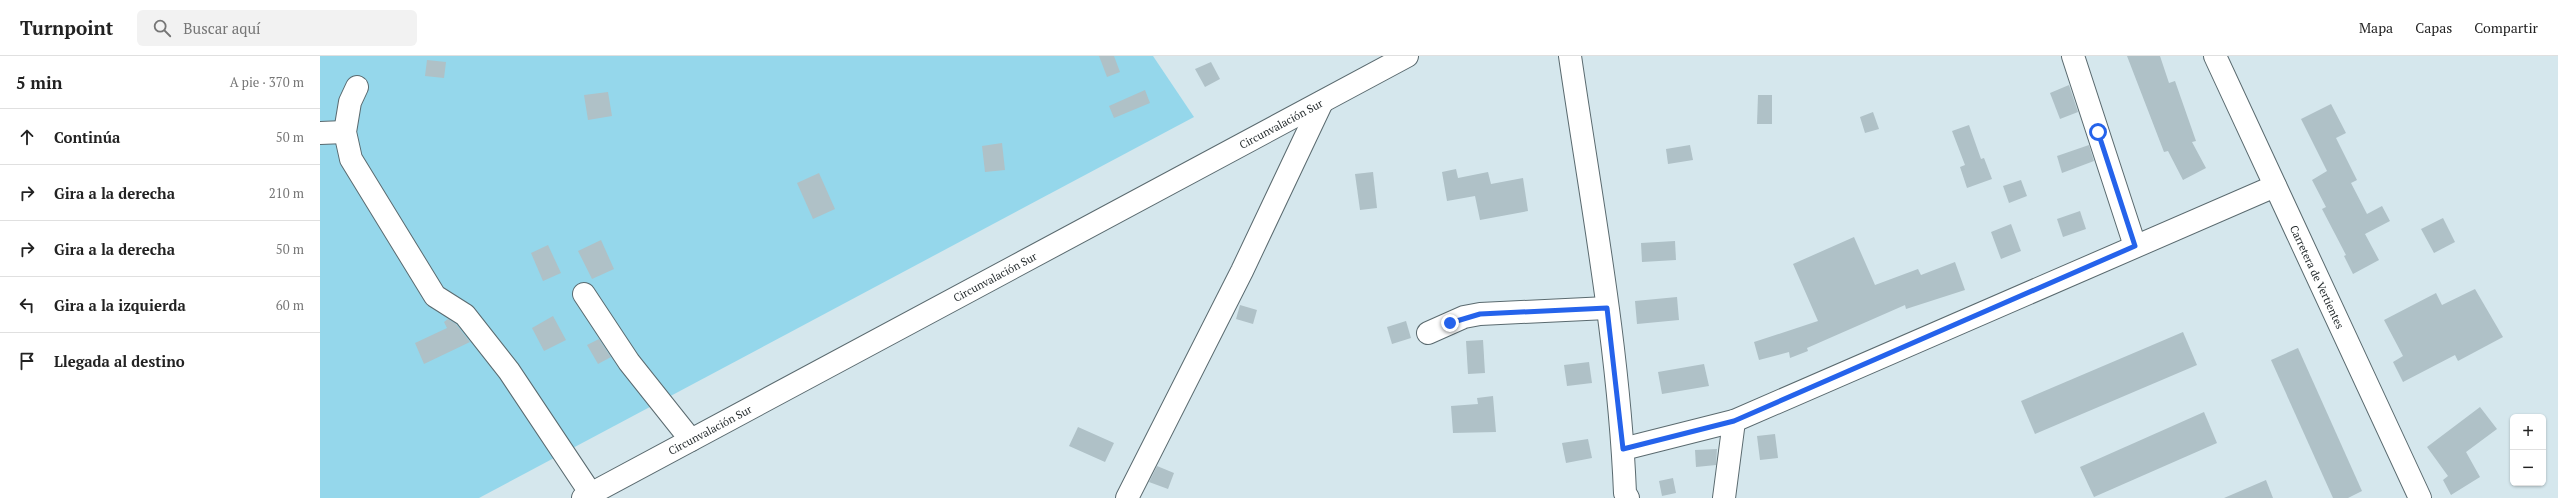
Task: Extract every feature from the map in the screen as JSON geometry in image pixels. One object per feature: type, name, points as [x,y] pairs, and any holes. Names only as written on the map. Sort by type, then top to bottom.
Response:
[{"type":"street","name":"Circunvalación Sur","points":[[588,497],[691,440],[1407,56]]},
{"type":"street","points":[[1570,56],[1607,308],[1623,449],[1626,496]]},
{"type":"street","points":[[2073,56],[2135,246]]},
{"type":"street","name":"Carretera de Vertientes","points":[[2215,56],[2420,498]]},
{"type":"street","points":[[357,86],[350,102],[345,132],[351,159],[435,296],[465,315],[509,371],[588,497]]},
{"type":"street","points":[[1127,498],[1242,271],[1322,102]]},
{"type":"street","points":[[320,133],[345,132]]},
{"type":"street","points":[[1623,449],[1734,421],[2275,186]]},
{"type":"street","points":[[584,294],[629,362],[691,440]]},
{"type":"street","points":[[1428,333],[1464,317],[1480,314],[1607,308]]},
{"type":"street","points":[[1724,498],[1734,421]]},
{"type":"shaded area","points":[[320,56],[1153,56],[1194,117],[479,498],[320,498]]},
{"type":"building","points":[[1099,56],[1114,56],[1120,72],[1107,77]]},
{"type":"building","points":[[2127,56],[2160,56],[2169,83],[2175,81],[2196,141],[2192,142],[2206,168],[2183,180],[2168,151],[2164,152]]},
{"type":"building","points":[[427,60],[446,62],[444,78],[425,76]]},
{"type":"building","points":[[1211,62],[1220,79],[1205,87],[1195,69]]},
{"type":"building","points":[[2069,85],[2078,112],[2060,119],[2050,93]]},
{"type":"building","points":[[1145,90],[1150,103],[1114,118],[1109,106]]},
{"type":"building","points":[[608,92],[612,116],[588,120],[584,95]]},
{"type":"building","points":[[1758,95],[1772,95],[1772,124],[1757,124]]},
{"type":"building","points":[[2331,104],[2346,133],[2336,138],[2357,180],[2351,183],[2367,214],[2382,206],[2390,221],[2365,234],[2379,260],[2353,274],[2344,256],[2346,255],[2322,209],[2326,207],[2312,180],[2327,171],[2301,119]]},
{"type":"building","points":[[1873,112],[1879,129],[1865,133],[1860,117]]},
{"type":"building","points":[[1969,125],[1981,159],[1984,158],[1992,179],[1967,188],[1960,167],[1965,165],[1952,131]]},
{"type":"building","points":[[1002,143],[1005,170],[985,172],[982,146]]},
{"type":"building","points":[[1690,145],[1693,160],[1668,164],[1666,149]]},
{"type":"building","points":[[2089,145],[2094,161],[2062,173],[2057,156]]},
{"type":"building","points":[[1456,169],[1458,178],[1488,172],[1491,184],[1523,178],[1528,211],[1480,220],[1475,196],[1447,201],[1442,172]]},
{"type":"building","points":[[1373,172],[1377,208],[1360,210],[1355,174]]},
{"type":"building","points":[[819,173],[835,209],[813,219],[797,183]]},
{"type":"building","points":[[2021,180],[2027,196],[2009,203],[2003,186]]},
{"type":"building","points":[[2080,211],[2086,229],[2063,237],[2057,219]]},
{"type":"building","points":[[2443,218],[2455,242],[2434,253],[2421,229]]},
{"type":"building","points":[[2011,224],[2021,251],[2001,259],[1991,232]]},
{"type":"building","points":[[1854,237],[1875,285],[1918,269],[1921,275],[1955,262],[1965,290],[1906,309],[1905,305],[1807,348],[1808,351],[1790,358],[1789,352],[1759,360],[1754,342],[1818,321],[1793,264]]},
{"type":"building","points":[[601,240],[614,269],[592,279],[578,251]]},
{"type":"building","points":[[1675,241],[1676,260],[1642,262],[1641,243]]},
{"type":"building","points":[[548,245],[561,273],[543,281],[531,253]]},
{"type":"building","points":[[2475,289],[2503,337],[2458,361],[2455,355],[2403,382],[2393,362],[2403,356],[2384,320],[2436,293],[2442,305]]},
{"type":"building","points":[[1677,297],[1679,320],[1637,324],[1635,301]]},
{"type":"building","points":[[1240,305],[1257,310],[1253,324],[1236,319]]},
{"type":"building","points":[[553,316],[566,340],[544,351],[532,328]]},
{"type":"building","points":[[448,319],[456,324],[470,342],[424,364],[415,343],[447,328],[444,322]]},
{"type":"building","points":[[1406,321],[1411,338],[1392,344],[1387,327]]},
{"type":"building","points":[[2183,332],[2197,365],[2035,434],[2021,401]]},
{"type":"building","points":[[599,339],[611,357],[598,364],[587,345]]},
{"type":"building","points":[[1483,340],[1485,373],[1468,374],[1466,341]]},
{"type":"building","points":[[2298,348],[2362,491],[2348,498],[2333,498],[2271,360]]},
{"type":"building","points":[[1589,362],[1592,383],[1567,386],[1564,365]]},
{"type":"building","points":[[1704,364],[1709,386],[1662,394],[1658,372]]},
{"type":"building","points":[[1493,396],[1496,432],[1453,433],[1451,406],[1478,404],[1477,398]]},
{"type":"building","points":[[2480,407],[2497,429],[2466,452],[2480,477],[2451,495],[2443,480],[2448,476],[2427,447]]},
{"type":"building","points":[[2204,412],[2217,443],[2094,497],[2080,467]]},
{"type":"building","points":[[1078,427],[1114,443],[1105,462],[1069,446]]},
{"type":"building","points":[[1775,434],[1778,458],[1760,460],[1757,436]]},
{"type":"building","points":[[1588,439],[1592,458],[1566,463],[1562,443]]},
{"type":"building","points":[[1717,449],[1716,465],[1696,467],[1695,450]]},
{"type":"building","points":[[1157,466],[1174,473],[1168,489],[1149,482]]},
{"type":"building","points":[[1673,478],[1676,493],[1662,496],[1659,481]]},
{"type":"building","points":[[2266,480],[2273,498],[2224,498]]},
{"type":"route","points":[[1450,323],[1464,317],[1480,314],[1607,308],[1623,449],[1734,421],[2135,246],[2098,132]]}]
